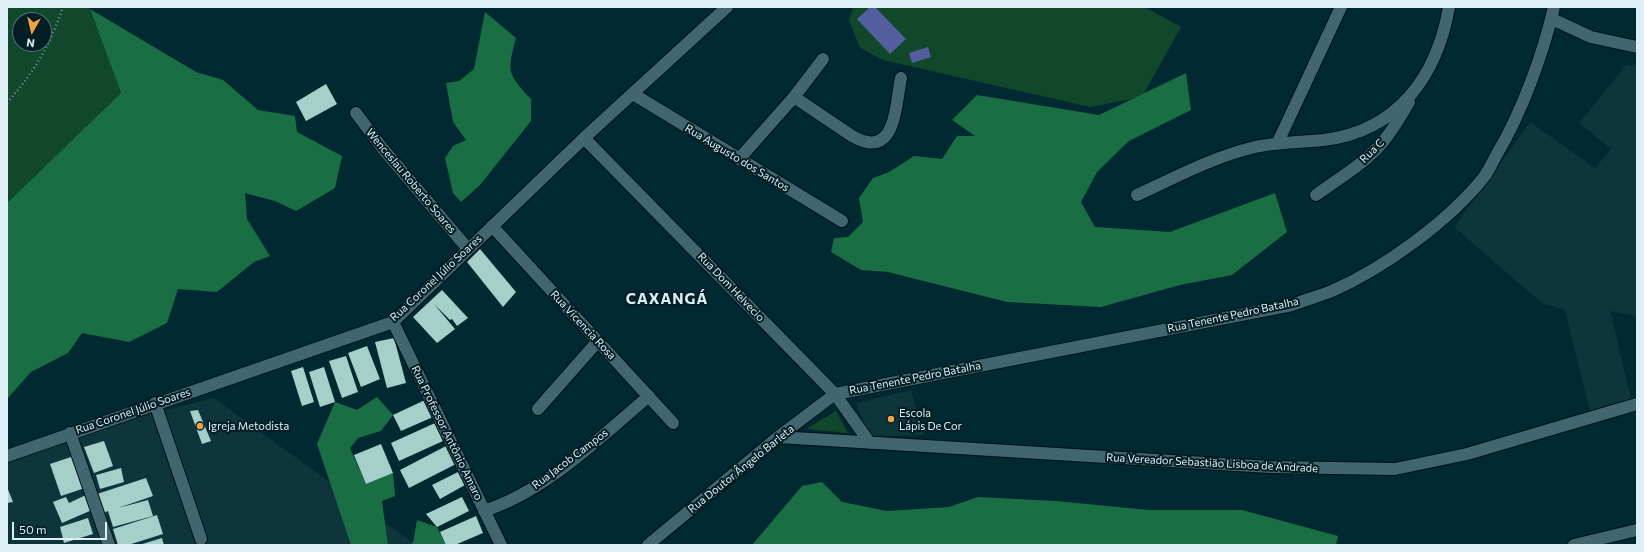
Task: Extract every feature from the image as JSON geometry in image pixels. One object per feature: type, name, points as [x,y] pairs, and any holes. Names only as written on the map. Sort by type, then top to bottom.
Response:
[{"type":"street","name":"Rua Coronel Júlio Soares","points":[[7,456],[155,403],[394,322],[584,138],[727,7]]},
{"type":"street","points":[[1278,142],[1341,7]]},
{"type":"street","name":"Rua C","points":[[1316,195],[1358,165],[1381,144],[1398,121],[1432,62],[1445,30],[1449,7]]},
{"type":"street","points":[[1553,13],[1591,37],[1637,48]]},
{"type":"street","name":"Rua Tenente Pedro Batalha","points":[[835,394],[1285,307],[1332,290],[1380,265],[1426,233],[1464,199],[1484,176],[1506,138],[1524,98],[1553,13]]},
{"type":"street","points":[[739,159],[794,97],[823,59]]},
{"type":"street","points":[[794,97],[852,136],[862,142],[872,144],[880,142],[889,132],[893,119],[900,78]]},
{"type":"street","name":"Rua Augusto dos Santos","points":[[633,94],[842,221]]},
{"type":"street","points":[[1137,195],[1190,169],[1225,155],[1278,142],[1325,140],[1358,133],[1384,120],[1413,94]]},
{"type":"street","name":"Wenceslau Roberto Soares","points":[[356,113],[468,250]]},
{"type":"street","name":"Rua Dom Helvecio","points":[[584,138],[835,394],[870,443]]},
{"type":"street","name":"Rua Vicencia Rosa","points":[[492,226],[673,423]]},
{"type":"street","name":"Rua Professor Antônio Amaro","points":[[394,322],[501,545]]},
{"type":"street","points":[[538,409],[598,341]]},
{"type":"street","name":"Rua Doutor Ângelo Barleta","points":[[648,545],[778,437],[835,394]]},
{"type":"street","name":"Rua Jacob Campos","points":[[484,511],[512,500],[542,482],[570,462],[649,396]]},
{"type":"street","points":[[155,403],[201,539]]},
{"type":"street","name":"Rua Vereador Sebastião Lisboa de Andrade","points":[[778,437],[1270,467],[1395,469],[1467,454],[1637,404]]},
{"type":"street","points":[[70,433],[109,545]]},
{"type":"street","points":[[1574,545],[1637,530]]},
{"type":"path","points":[[7,103],[28,79],[44,54],[63,7]]},
{"type":"shaded area","points":[[1626,65],[1637,66],[1637,316],[1610,311],[1632,401],[1590,411],[1565,310],[1542,303],[1454,227],[1530,122],[1595,168],[1611,149],[1579,123]]},
{"type":"shaded area","name":"Escola Lápis De Cor","points":[[911,390],[924,435],[869,437],[856,403]]},
{"type":"shaded area","points":[[214,398],[416,545],[7,545],[7,450]]},
{"type":"green space","points":[[7,7],[89,7],[121,93],[7,203]]},
{"type":"green space","points":[[853,7],[1145,7],[1181,27],[1142,97],[1090,107],[883,60],[860,48],[849,20]]},
{"type":"green space","points":[[90,9],[196,72],[223,80],[258,110],[295,116],[297,132],[342,156],[335,188],[296,211],[275,201],[245,193],[247,219],[270,256],[254,262],[217,292],[178,289],[167,323],[129,342],[82,333],[68,353],[31,372],[7,399],[7,203],[121,93]]},
{"type":"green space","points":[[485,12],[516,38],[511,58],[511,72],[517,83],[531,99],[531,121],[480,185],[461,202],[453,193],[445,158],[453,146],[466,140],[453,122],[446,83],[459,81],[474,69]]},
{"type":"green space","points":[[1186,73],[1191,110],[1129,141],[1097,172],[1081,202],[1095,227],[1170,232],[1275,193],[1287,232],[1232,275],[1180,285],[1101,307],[1007,302],[888,272],[861,270],[831,252],[834,238],[848,237],[863,222],[859,198],[873,178],[889,172],[914,156],[942,159],[957,136],[975,136],[952,120],[977,95],[1099,115]]},
{"type":"green space","points":[[377,397],[393,415],[381,431],[358,438],[350,448],[366,484],[393,473],[395,496],[382,501],[388,545],[351,545],[317,444],[335,402],[357,410]]},
{"type":"green space","points":[[836,411],[848,433],[806,429]]},
{"type":"green space","points":[[822,482],[842,502],[887,511],[949,507],[978,497],[1056,501],[1149,510],[1242,510],[1338,536],[1336,545],[752,545],[802,486]]},
{"type":"green space","points":[[417,520],[437,527],[446,545],[409,545],[413,543]]},
{"type":"water","points":[[870,7],[875,7],[906,39],[890,54],[857,19]]},
{"type":"water","points":[[928,47],[931,57],[912,63],[909,53]]},
{"type":"building","points":[[326,84],[337,104],[306,121],[296,102]]},
{"type":"building","points":[[480,249],[516,292],[503,307],[467,262]]},
{"type":"building","points":[[442,290],[468,318],[457,326],[452,319],[450,320],[434,304],[455,329],[437,343],[413,317]]},
{"type":"building","points":[[394,338],[406,383],[387,388],[375,342]]},
{"type":"building","points":[[367,346],[380,379],[361,387],[348,353]]},
{"type":"building","points":[[346,356],[358,392],[342,398],[329,361]]},
{"type":"building","points":[[303,367],[314,402],[302,406],[291,371]]},
{"type":"building","points":[[324,367],[335,402],[320,407],[309,372]]},
{"type":"building","points":[[425,400],[433,417],[401,431],[393,415]]},
{"type":"building","name":"Igreja Metodista","points":[[198,410],[211,441],[202,444],[190,411]]},
{"type":"building","points":[[435,423],[443,441],[399,461],[391,443]]},
{"type":"building","points":[[104,441],[113,466],[94,473],[84,447]]},
{"type":"building","points":[[381,444],[393,473],[366,484],[354,455]]},
{"type":"building","points":[[446,446],[456,464],[409,488],[400,470]]},
{"type":"building","points":[[74,456],[85,488],[61,496],[50,464]]},
{"type":"building","points":[[121,468],[124,482],[100,489],[96,475]]},
{"type":"building","points":[[458,472],[465,485],[440,499],[432,485]]},
{"type":"building","points":[[146,478],[153,496],[118,508],[148,500],[153,516],[113,527],[108,511],[104,513],[97,494]]},
{"type":"building","points":[[7,487],[13,502],[7,503]]},
{"type":"building","points":[[88,494],[92,510],[62,523],[53,502],[66,497],[69,503]]},
{"type":"building","points":[[462,497],[469,511],[437,527],[426,514]]},
{"type":"building","points":[[157,515],[163,534],[128,545],[118,545],[113,529]]},
{"type":"building","points":[[476,516],[483,533],[455,545],[446,545],[440,532]]},
{"type":"building","points":[[88,518],[93,534],[64,543],[60,527]]},
{"type":"building","points":[[162,538],[164,545],[139,545]]},
{"type":"place","name":"Escola Lápis De Cor","points":[[891,419]]},
{"type":"place","name":"Igreja Metodista","points":[[200,426]]},
{"type":"district","name":"CAXANGÁ","points":[[667,299]]}]
